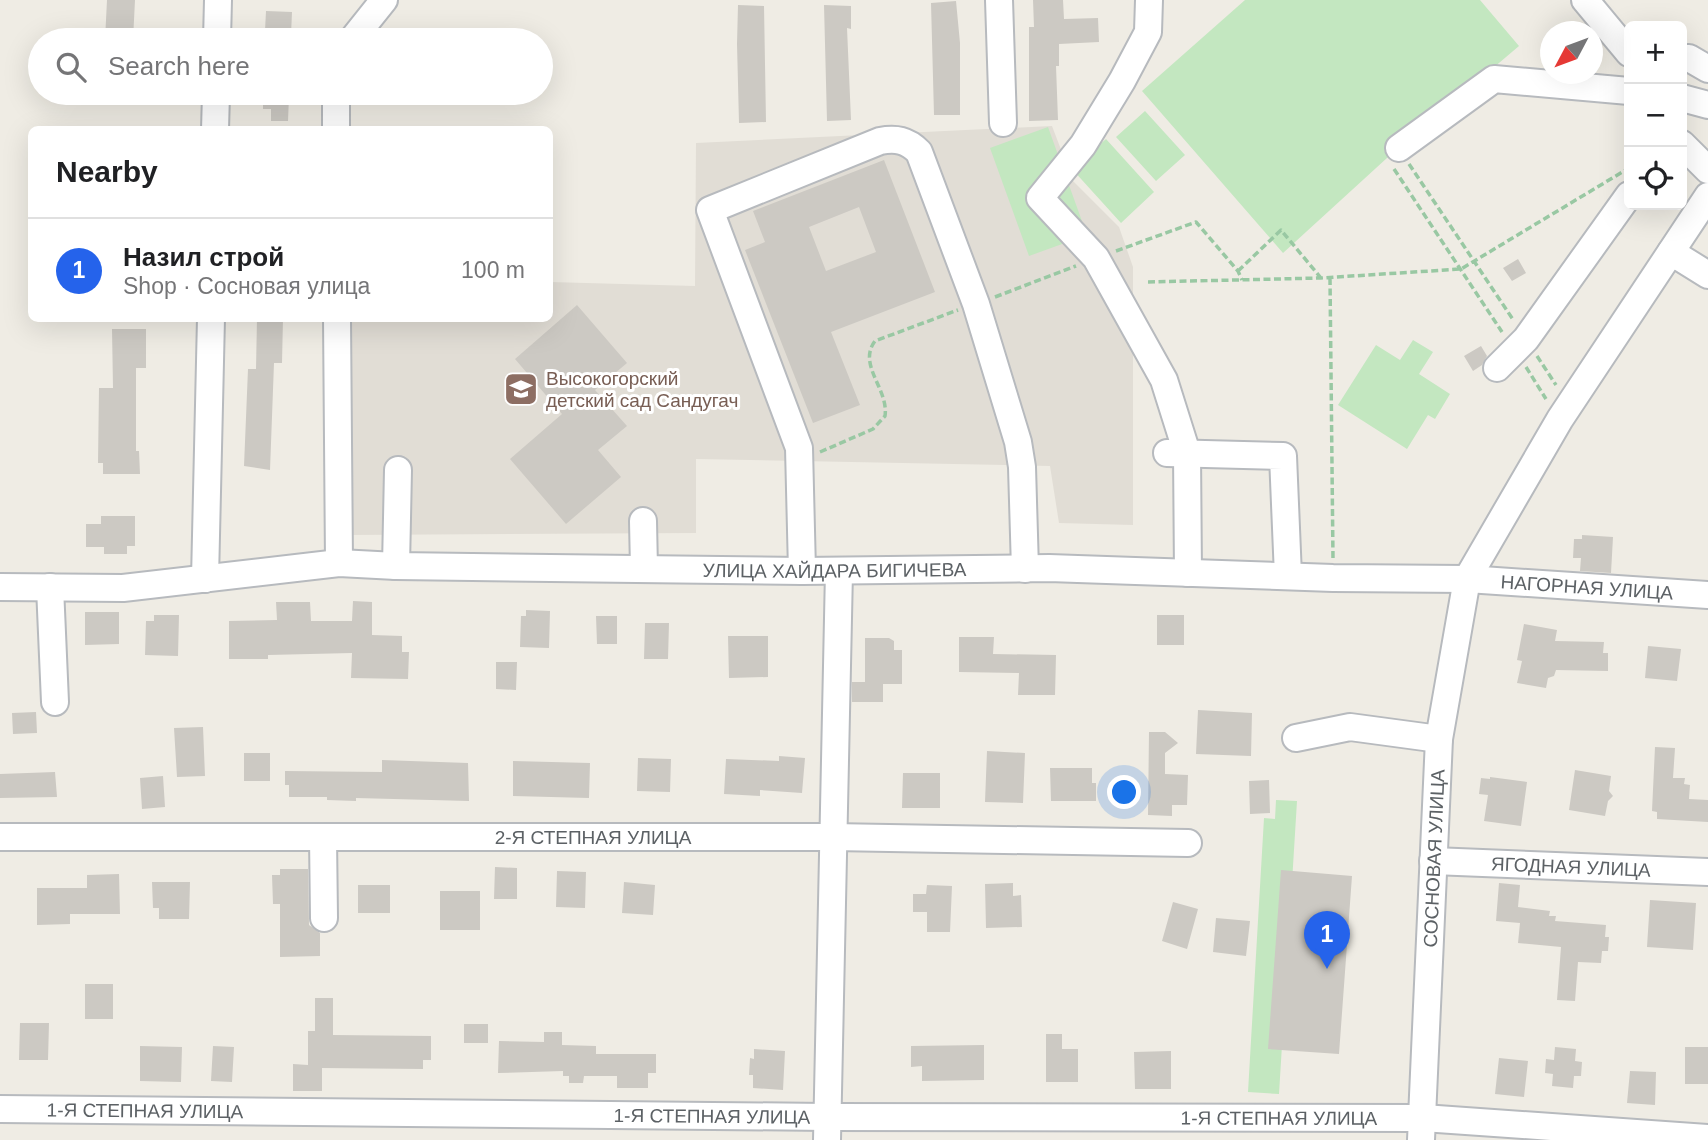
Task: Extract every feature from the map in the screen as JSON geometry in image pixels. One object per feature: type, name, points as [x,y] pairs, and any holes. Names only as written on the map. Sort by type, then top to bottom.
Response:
[{"type":"street","points":[[217,28],[218,0]]},
{"type":"street","points":[[362,28],[384,0]]},
{"type":"street","points":[[999,0],[1003,123]]},
{"type":"street","points":[[1149,0],[1148,32],[1122,81],[1083,145],[1040,198],[1096,258],[1164,380],[1177,453],[1188,573]]},
{"type":"street","points":[[1585,0],[1624,47]]},
{"type":"street","points":[[1687,58],[1708,69]]},
{"type":"street","points":[[1393,153],[1494,79],[1624,91]]},
{"type":"street","points":[[1687,99],[1708,105]]},
{"type":"street","points":[[215,126],[216,105]]},
{"type":"street","points":[[336,105],[336,126]]},
{"type":"street","points":[[802,571],[799,448],[710,210],[893,138],[903,140],[919,152],[976,304],[1018,442],[1022,467],[1025,569]]},
{"type":"street","points":[[1685,147],[1708,170]]},
{"type":"street","points":[[1467,579],[1564,411],[1708,196]]},
{"type":"street","points":[[1513,352],[1624,202]]},
{"type":"street","points":[[1671,252],[1708,275]]},
{"type":"street","points":[[205,579],[211,322]]},
{"type":"street","points":[[337,322],[339,563]]},
{"type":"street","points":[[1177,453],[1283,456],[1288,576]]},
{"type":"street","points":[[396,566],[398,470]]},
{"type":"street","points":[[643,521],[644,569]]},
{"type":"street","name":"УЛИЦА ХАЙДАРА БИГИЧЕВА","points":[[0,587],[123,588],[339,563],[802,571],[1049,568],[1333,578],[1467,579]]},
{"type":"street","points":[[827,1129],[839,571]]},
{"type":"street","name":"НАГОРНАЯ УЛИЦА","points":[[1467,579],[1708,595]]},
{"type":"street","name":"СОСНОВАЯ УЛИЦА","points":[[1433,1129],[1433,861],[1439,739],[1467,579]]},
{"type":"street","points":[[51,587],[55,702]]},
{"type":"street","points":[[1296,738],[1350,727],[1439,739]]},
{"type":"street","name":"2-Я СТЕПНАЯ УЛИЦА","points":[[0,837],[832,837],[1188,843]]},
{"type":"street","points":[[323,837],[324,918]]},
{"type":"street","name":"ЯГОДНАЯ УЛИЦА","points":[[1433,861],[1708,872]]},
{"type":"street","name":"1-Я СТЕПНАЯ УЛИЦА","points":[[0,1109],[827,1129],[1370,1118],[1433,1129],[1708,1138]]},
{"type":"street","points":[[1355,1140],[1370,1118]]},
{"type":"path","points":[[1393,153],[1474,261],[1513,352],[1564,411]]},
{"type":"path","points":[[1393,153],[1513,352],[1564,411]]},
{"type":"path","points":[[1148,282],[1330,278],[1461,269],[1624,171]]},
{"type":"path","points":[[799,448],[804,452],[816,454],[881,423],[885,415],[885,401],[869,360],[875,341],[1196,222],[1238,271],[1242,280]]},
{"type":"path","points":[[1238,271],[1281,230],[1321,278]]},
{"type":"path","points":[[1330,278],[1333,578]]},
{"type":"shaded area","points":[[1052,126],[1073,181],[1119,227],[1133,267],[1133,525],[1059,523],[1050,466],[696,459],[696,533],[347,535],[347,322],[553,322],[553,282],[695,286],[696,143]]},
{"type":"green space","points":[[1245,0],[1480,0],[1519,46],[1387,158],[1283,253],[1142,91]]},
{"type":"green space","points":[[1145,111],[1185,155],[1156,181],[1116,137]]},
{"type":"green space","points":[[1048,127],[1087,235],[1029,256],[990,148]]},
{"type":"green space","points":[[1106,139],[1154,192],[1121,223],[1072,169]]},
{"type":"green space","points":[[1413,340],[1433,352],[1419,374],[1450,394],[1435,419],[1428,415],[1407,449],[1338,405],[1376,345],[1400,360]]},
{"type":"green space","points":[[1276,800],[1297,801],[1279,1094],[1248,1092],[1264,818],[1275,819]]},
{"type":"building","points":[[107,0],[135,0],[134,28],[106,28]]},
{"type":"building","points":[[1033,0],[1063,0],[1064,19],[1098,18],[1099,42],[1059,44],[1059,66],[1056,66],[1058,120],[1029,121],[1029,27],[1034,27]]},
{"type":"building","points":[[956,1],[960,43],[960,115],[934,115],[931,3]]},
{"type":"building","points":[[738,5],[764,6],[766,122],[739,123]]},
{"type":"building","points":[[824,5],[851,6],[851,29],[847,28],[851,120],[827,121]]},
{"type":"building","points":[[266,11],[292,12],[291,28],[265,28]]},
{"type":"building","points":[[263,105],[289,105],[288,121],[271,121],[271,109],[263,109]]},
{"type":"building","points":[[884,160],[935,292],[831,332],[860,405],[813,423],[745,250],[765,242],[753,211]],"holes":[[[859,207],[876,252],[826,271],[809,227]]]},
{"type":"building","points":[[1518,259],[1526,273],[1512,281],[1503,268]]},
{"type":"building","points":[[577,305],[627,363],[595,390],[627,426],[598,450],[621,477],[566,524],[510,459],[562,414],[515,359]]},
{"type":"building","points":[[257,322],[283,322],[282,363],[274,363],[270,470],[244,466],[248,369],[256,369]]},
{"type":"building","points":[[112,329],[146,329],[146,368],[136,368],[136,451],[139,451],[140,474],[103,474],[103,463],[98,463],[99,388],[113,388]]},
{"type":"building","points":[[1481,346],[1487,356],[1482,365],[1473,371],[1464,356]]},
{"type":"building","points":[[101,516],[135,516],[135,546],[127,546],[127,554],[104,554],[104,547],[86,547],[86,524],[101,524]]},
{"type":"building","points":[[1582,535],[1613,537],[1611,573],[1580,571],[1581,558],[1573,558],[1574,539],[1582,539]]},
{"type":"building","points":[[353,601],[372,602],[372,635],[402,636],[402,652],[409,652],[408,679],[351,678],[352,653],[229,659],[229,621],[277,620],[276,602],[310,602],[311,621],[352,621]]},
{"type":"building","points":[[526,610],[550,611],[549,648],[520,647],[521,616],[526,616]]},
{"type":"building","points":[[85,612],[119,612],[119,644],[85,645]]},
{"type":"building","points":[[154,615],[179,615],[178,656],[145,655],[146,621],[154,621]]},
{"type":"building","points":[[1157,615],[1184,615],[1184,645],[1157,645]]},
{"type":"building","points":[[596,616],[617,616],[617,644],[597,644]]},
{"type":"building","points":[[645,623],[669,623],[668,659],[644,659]]},
{"type":"building","points":[[1524,624],[1557,630],[1555,641],[1604,642],[1603,653],[1608,653],[1608,671],[1556,670],[1554,676],[1548,678],[1546,688],[1517,683],[1522,661],[1517,660]]},
{"type":"building","points":[[728,636],[768,636],[768,677],[729,678]]},
{"type":"building","points":[[959,637],[994,637],[993,654],[1056,655],[1055,695],[1018,695],[1019,673],[959,672]]},
{"type":"building","points":[[865,638],[889,638],[894,641],[894,650],[902,650],[902,684],[883,684],[883,702],[852,702],[852,682],[865,682]]},
{"type":"building","points":[[1648,646],[1681,649],[1677,681],[1645,678]]},
{"type":"building","points":[[496,662],[517,662],[516,690],[496,689]]},
{"type":"building","points":[[1198,710],[1252,713],[1251,756],[1196,754]]},
{"type":"building","points":[[36,712],[37,733],[13,734],[12,713]]},
{"type":"building","points":[[203,727],[205,776],[177,777],[174,728]]},
{"type":"building","points":[[1149,732],[1165,732],[1178,743],[1165,753],[1165,774],[1188,775],[1187,805],[1172,805],[1172,816],[1148,815]]},
{"type":"building","points":[[1655,747],[1675,748],[1673,778],[1685,778],[1684,784],[1690,785],[1689,799],[1708,800],[1708,822],[1657,819],[1657,812],[1652,811]]},
{"type":"building","points":[[987,751],[1025,753],[1023,803],[985,802]]},
{"type":"building","points":[[244,753],[270,753],[270,781],[244,781]]},
{"type":"building","points":[[779,756],[805,758],[802,793],[760,790],[760,796],[724,794],[726,759],[779,761]]},
{"type":"building","points":[[638,758],[671,759],[670,792],[637,791]]},
{"type":"building","points":[[382,760],[468,763],[469,801],[356,798],[356,801],[327,800],[327,797],[289,797],[289,785],[285,785],[285,771],[382,772]]},
{"type":"building","points":[[513,761],[590,763],[589,798],[513,796]]},
{"type":"building","points":[[1050,768],[1092,768],[1092,783],[1096,783],[1096,801],[1051,801]]},
{"type":"building","points":[[1575,770],[1611,776],[1609,791],[1613,796],[1608,801],[1605,816],[1569,810]]},
{"type":"building","points":[[55,772],[57,797],[0,798],[0,774]]},
{"type":"building","points":[[903,773],[940,773],[940,808],[902,808]]},
{"type":"building","points":[[163,776],[165,807],[142,809],[140,778]]},
{"type":"building","points":[[1481,778],[1527,782],[1521,826],[1484,821],[1488,795],[1479,794]]},
{"type":"building","points":[[1269,780],[1270,813],[1250,814],[1249,781]]},
{"type":"building","points":[[495,867],[517,868],[517,899],[494,899]]},
{"type":"building","points":[[280,869],[308,869],[309,925],[320,933],[320,956],[280,957],[280,904],[273,904],[272,875],[280,875]]},
{"type":"building","points":[[1281,870],[1352,876],[1339,1054],[1268,1049]]},
{"type":"building","points":[[557,871],[586,872],[585,908],[556,907]]},
{"type":"building","points":[[119,874],[120,914],[70,914],[70,924],[37,925],[37,888],[87,888],[87,875]]},
{"type":"building","points":[[152,882],[190,882],[189,919],[159,919],[159,908],[153,908]]},
{"type":"building","points":[[624,882],[655,885],[653,915],[622,913]]},
{"type":"building","points":[[1013,883],[1013,896],[1021,895],[1022,927],[986,928],[985,884]]},
{"type":"building","points":[[1499,883],[1520,885],[1518,907],[1550,911],[1549,916],[1556,916],[1555,921],[1606,925],[1608,951],[1602,951],[1601,963],[1578,962],[1575,1001],[1557,1000],[1561,947],[1518,943],[1520,923],[1496,921]]},
{"type":"building","points":[[358,885],[390,885],[390,913],[358,913]]},
{"type":"building","points":[[927,885],[952,886],[950,932],[927,932],[927,912],[913,912],[913,894],[926,894]]},
{"type":"building","points":[[440,891],[480,891],[480,930],[440,930]]},
{"type":"building","points":[[1650,900],[1696,903],[1693,950],[1647,947]]},
{"type":"building","points":[[1173,902],[1198,909],[1187,949],[1162,941]]},
{"type":"building","points":[[1216,918],[1250,921],[1246,956],[1213,952]]},
{"type":"building","points":[[85,984],[113,984],[113,1019],[85,1019]]},
{"type":"building","points":[[315,998],[333,998],[333,1035],[431,1036],[431,1060],[423,1060],[423,1069],[322,1068],[322,1091],[293,1091],[293,1064],[308,1065],[308,1031],[315,1031]]},
{"type":"building","points":[[20,1023],[49,1023],[48,1060],[19,1060]]},
{"type":"building","points":[[464,1024],[488,1024],[488,1043],[464,1043]]},
{"type":"building","points":[[544,1032],[562,1032],[562,1045],[596,1046],[596,1054],[656,1054],[656,1073],[648,1073],[648,1088],[617,1088],[617,1076],[584,1076],[583,1083],[569,1083],[569,1076],[563,1076],[563,1071],[498,1073],[499,1041],[544,1042]]},
{"type":"building","points":[[1046,1034],[1062,1034],[1062,1049],[1078,1049],[1078,1082],[1046,1082]]},
{"type":"building","points":[[984,1045],[984,1080],[922,1081],[922,1066],[911,1067],[911,1046]]},
{"type":"building","points":[[140,1046],[182,1047],[181,1082],[140,1081]]},
{"type":"building","points":[[213,1046],[234,1047],[232,1082],[211,1081]]},
{"type":"building","points":[[1555,1047],[1576,1049],[1575,1061],[1582,1062],[1581,1076],[1574,1076],[1573,1088],[1552,1086],[1553,1074],[1545,1073],[1546,1059],[1554,1060]]},
{"type":"building","points":[[1685,1047],[1708,1047],[1708,1084],[1685,1084]]},
{"type":"building","points":[[754,1049],[785,1051],[783,1090],[753,1088],[753,1075],[749,1075],[750,1058],[754,1059]]},
{"type":"building","points":[[1171,1051],[1171,1089],[1135,1089],[1134,1052]]},
{"type":"building","points":[[1499,1058],[1528,1061],[1524,1097],[1495,1094]]},
{"type":"building","points":[[1630,1071],[1656,1072],[1655,1105],[1627,1103]]},
{"type":"place","name":"Высокогорский детский сад Сандугач","points":[[521,389]]},
{"type":"place","name":"Назил строй","points":[[1327,969]]}]
